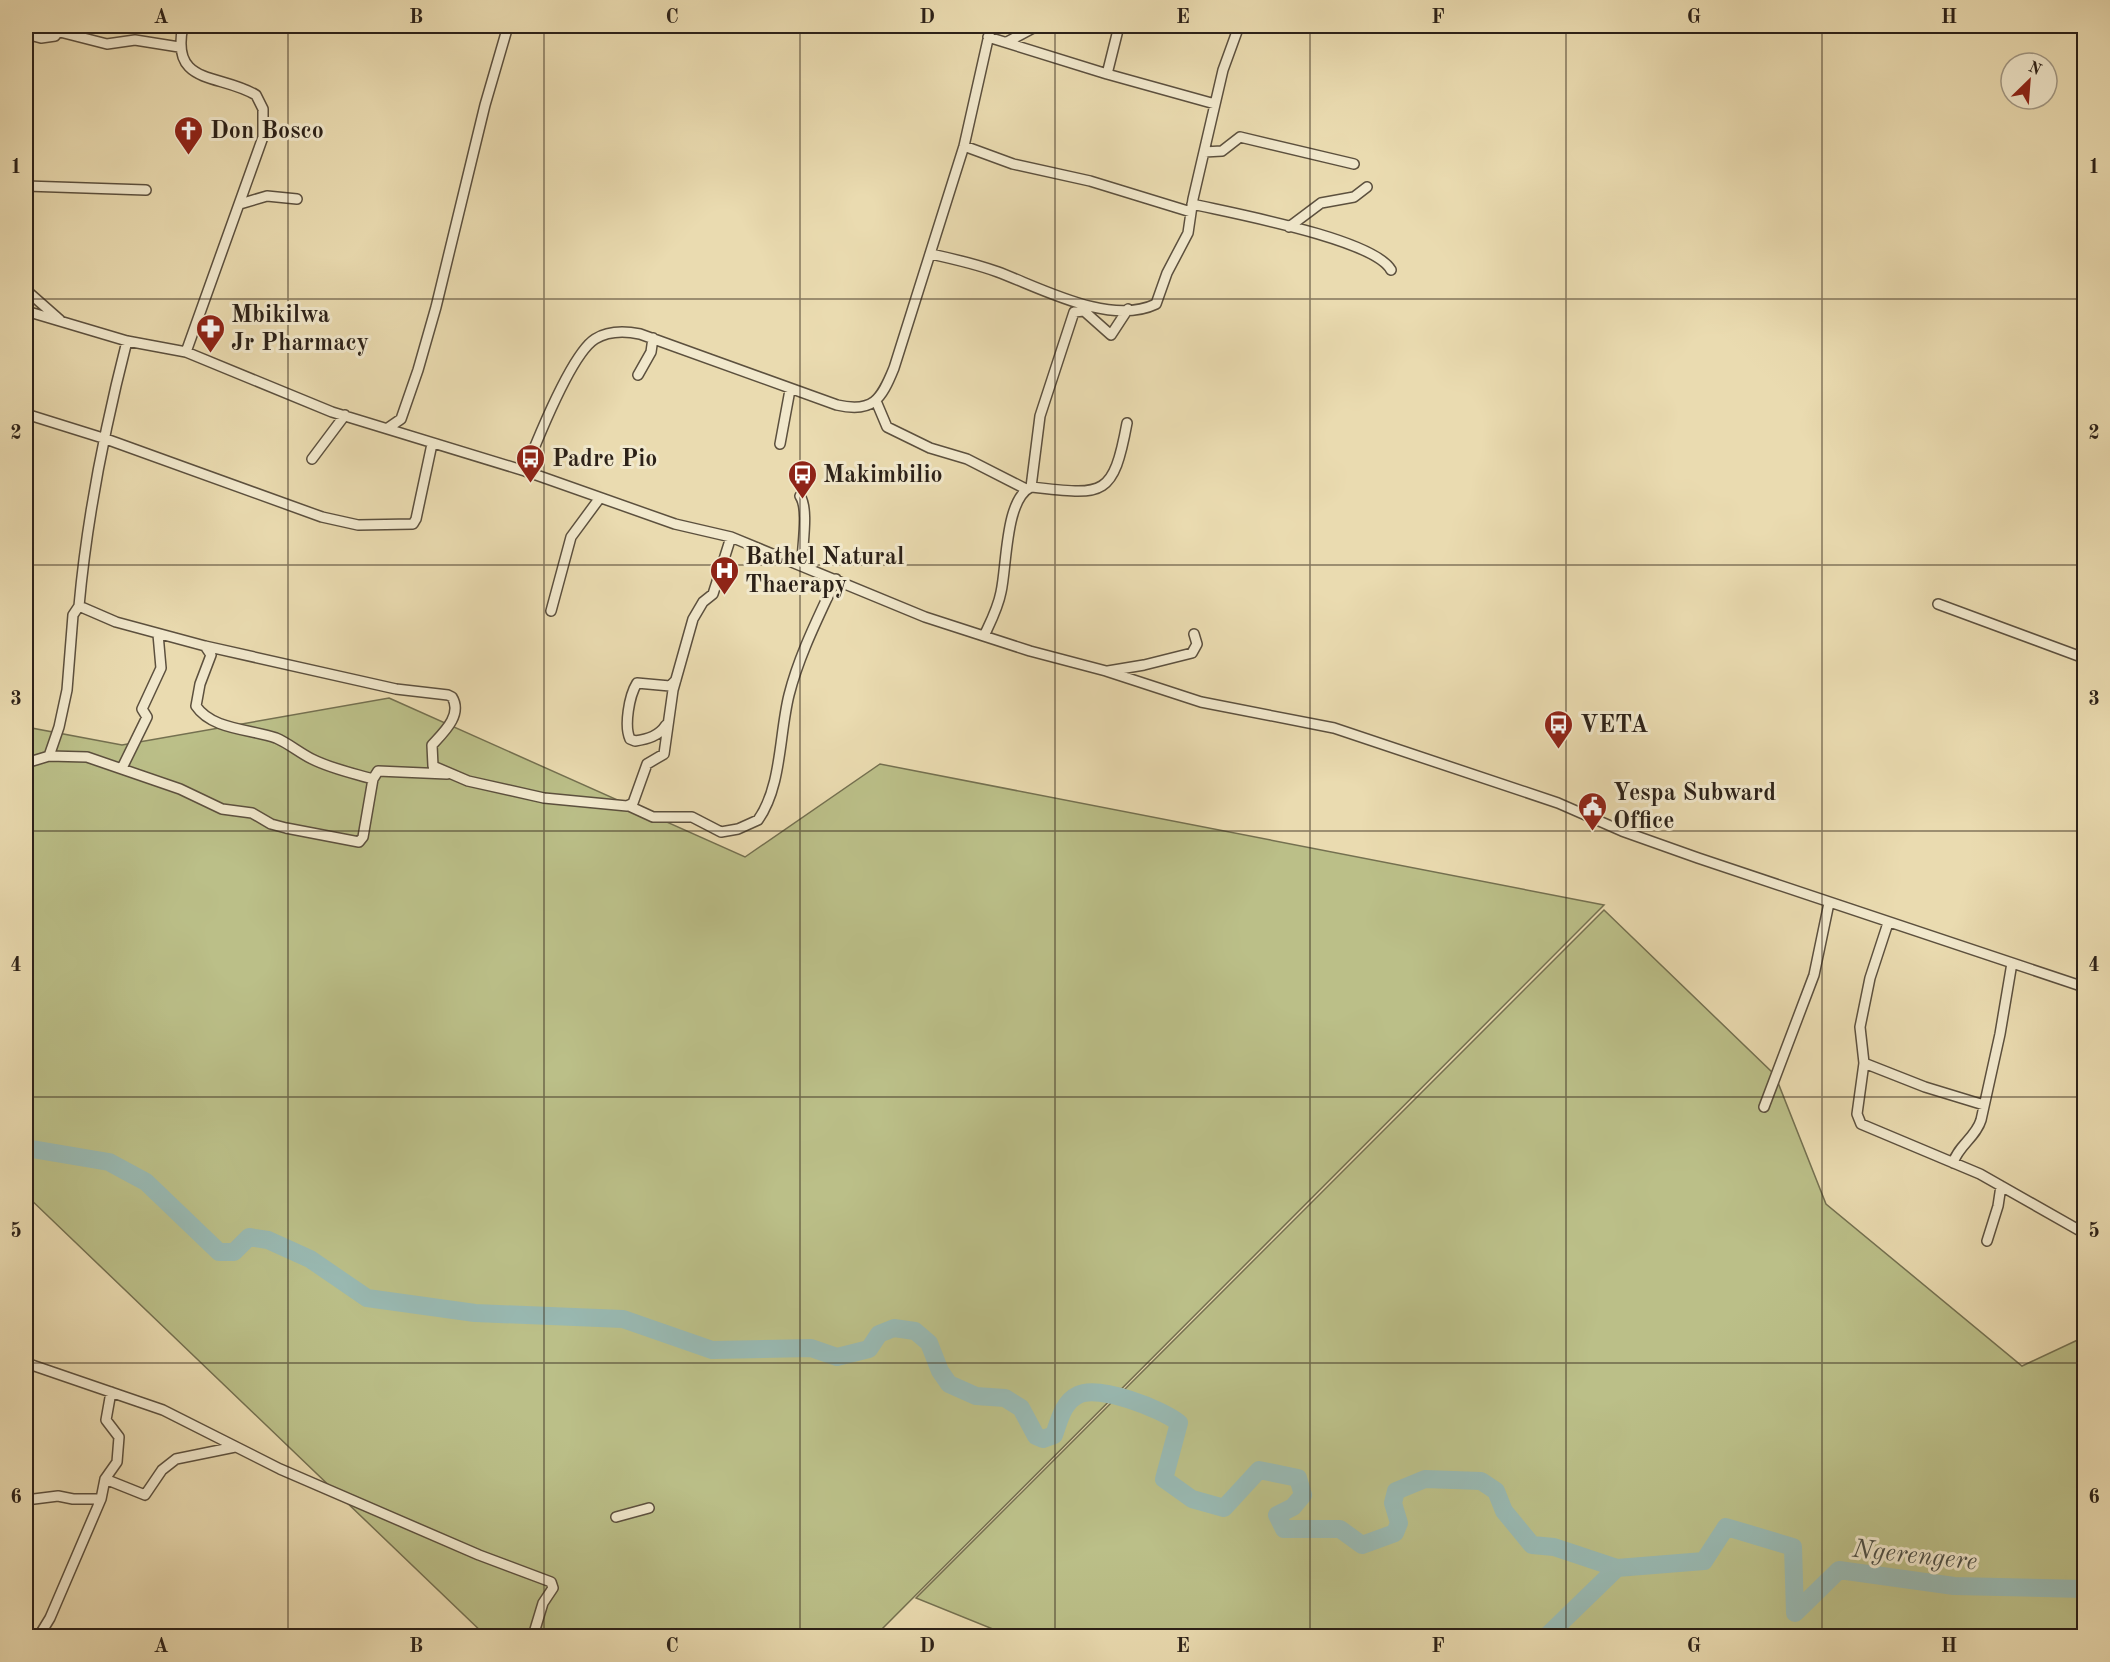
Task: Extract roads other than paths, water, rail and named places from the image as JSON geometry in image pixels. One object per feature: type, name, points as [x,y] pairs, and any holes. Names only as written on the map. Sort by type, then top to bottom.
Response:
[{"type":"street","points":[[183,26],[179,47],[182,59],[194,71],[250,92],[261,103],[265,124],[263,137],[240,204],[186,352]]},
{"type":"street","points":[[388,428],[401,419],[418,370],[436,307],[487,95],[508,26]]},
{"type":"street","points":[[525,471],[554,405],[589,344],[614,332],[629,332],[652,338],[790,390],[849,408],[863,408],[876,401],[894,368],[931,254],[964,146],[991,26]]},
{"type":"street","points":[[1007,42],[1037,26]]},
{"type":"street","points":[[1107,74],[1119,26]]},
{"type":"street","points":[[931,254],[995,271],[1101,309],[1125,312],[1128,309],[1142,309],[1156,304],[1167,273],[1185,242],[1225,60],[1239,26]]},
{"type":"street","points":[[26,34],[47,38],[55,36],[61,29],[107,44],[135,40],[179,47]]},
{"type":"street","points":[[988,37],[1215,104]]},
{"type":"street","points":[[1204,152],[1222,151],[1240,137],[1353,164]]},
{"type":"street","points":[[964,146],[1013,164],[1090,181],[1191,208],[1330,237],[1386,260],[1391,270]]},
{"type":"street","points":[[26,186],[146,190]]},
{"type":"street","points":[[1289,227],[1322,203],[1354,197],[1367,187]]},
{"type":"street","points":[[240,204],[267,196],[297,198]]},
{"type":"street","points":[[26,290],[62,321]]},
{"type":"street","points":[[984,636],[999,600],[1016,503],[1028,488],[1040,416],[1074,312],[1084,311],[1111,335],[1128,309]]},
{"type":"street","points":[[26,311],[127,341],[186,352],[308,403],[432,444],[525,471],[598,499],[675,524],[731,537],[802,564],[925,617],[984,636],[1106,671],[1201,702],[1334,728],[1558,803],[1633,835],[1829,903],[2085,987]]},
{"type":"street","points":[[638,375],[651,352],[652,338]]},
{"type":"street","points":[[49,756],[59,727],[67,690],[69,638],[73,615],[79,606],[87,534],[127,341]]},
{"type":"street","points":[[780,444],[790,390]]},
{"type":"street","points":[[876,401],[887,427],[930,448],[967,459],[1028,488],[1085,492],[1104,484],[1120,461],[1127,423]]},
{"type":"street","points":[[26,414],[106,439],[322,517],[358,525],[413,524],[432,444]]},
{"type":"street","points":[[312,459],[345,415]]},
{"type":"street","points":[[800,496],[806,513],[801,535],[802,564]]},
{"type":"street","points":[[551,611],[571,537],[598,499]]},
{"type":"street","points":[[629,806],[633,803],[647,764],[664,753],[673,690],[693,619],[703,602],[713,594],[731,537]]},
{"type":"street","points":[[26,763],[49,756],[87,757],[184,790],[222,809],[252,813],[271,824],[286,828],[358,842],[363,837],[373,779],[382,770],[447,774],[544,798],[629,806],[653,817],[692,817],[721,832],[758,820],[772,786],[789,694],[803,652],[836,579]]},
{"type":"street","points":[[1938,604],[2062,652],[2085,658]]},
{"type":"street","points":[[79,606],[116,622],[206,646],[396,689],[452,697],[455,705],[451,723],[432,745],[433,766],[444,769],[447,774]]},
{"type":"street","points":[[122,768],[147,717],[142,709],[161,668],[158,633]]},
{"type":"street","points":[[1106,671],[1144,665],[1192,653],[1197,644],[1194,634]]},
{"type":"street","points":[[206,646],[211,655],[200,684],[196,706],[200,713],[220,723],[276,739],[294,751],[335,770],[373,779]]},
{"type":"street","points":[[668,722],[661,733],[644,740],[635,741],[628,735],[630,699],[637,683],[670,686],[677,679]]},
{"type":"street","points":[[1764,1107],[1814,975],[1829,903]]},
{"type":"street","points":[[1888,923],[1870,978],[1860,1028],[1864,1063],[1857,1114],[1861,1124],[2001,1186],[2085,1233]]},
{"type":"street","points":[[1953,1163],[1955,1156],[1977,1133],[2000,1034],[2007,980],[2012,963]]},
{"type":"street","points":[[1864,1063],[1925,1087],[1984,1105]]},
{"type":"street","points":[[1987,1241],[1998,1206],[2001,1186]]},
{"type":"street","points":[[26,1363],[163,1410],[235,1447],[476,1553],[551,1582],[553,1588],[543,1603],[533,1636]]},
{"type":"street","points":[[39,1636],[50,1618],[101,1499],[105,1479],[117,1462],[119,1437],[106,1420],[111,1392]]},
{"type":"street","points":[[105,1479],[145,1495],[162,1470],[176,1458],[235,1447]]},
{"type":"street","points":[[26,1500],[57,1496],[73,1499],[101,1499]]},
{"type":"street","points":[[616,1517],[649,1508]]},
{"type":"waterway","points":[[26,1148],[109,1162],[146,1182],[219,1252],[234,1252],[249,1237],[268,1240],[310,1259],[367,1298],[475,1313],[623,1319],[712,1350],[811,1348],[837,1357],[869,1349],[879,1334],[894,1328],[915,1331],[929,1343],[940,1371],[949,1384],[976,1396],[1005,1398],[1021,1408],[1036,1436],[1043,1439],[1054,1435],[1062,1412],[1069,1402],[1087,1392],[1114,1395],[1145,1405],[1171,1417],[1179,1423],[1164,1479],[1192,1499],[1224,1508],[1259,1470],[1298,1478],[1303,1495],[1293,1507],[1277,1515],[1284,1529],[1340,1529],[1362,1545],[1395,1533],[1399,1523],[1393,1503],[1396,1491],[1425,1479],[1481,1481],[1496,1491],[1504,1511],[1532,1545],[1554,1547],[1617,1568]]},
{"type":"waterway","name":"Ngerengere","points":[[1547,1636],[1617,1568],[1704,1561],[1726,1527],[1793,1547],[1795,1613],[1839,1570],[1954,1586],[2084,1589]]},
{"type":"place","name":"Don Bosco","points":[[189,156]]},
{"type":"place","name":"Mbikilwa Jr Pharmacy","points":[[210,354]]},
{"type":"place","name":"Padre Pio","points":[[531,484]]},
{"type":"place","name":"Makimbilio","points":[[802,500]]},
{"type":"place","name":"Bathel Natural Thaerapy","points":[[724,596]]},
{"type":"place","name":"VETA","points":[[1559,750]]},
{"type":"place","name":"Yespa Subward Office","points":[[1592,832]]}]
